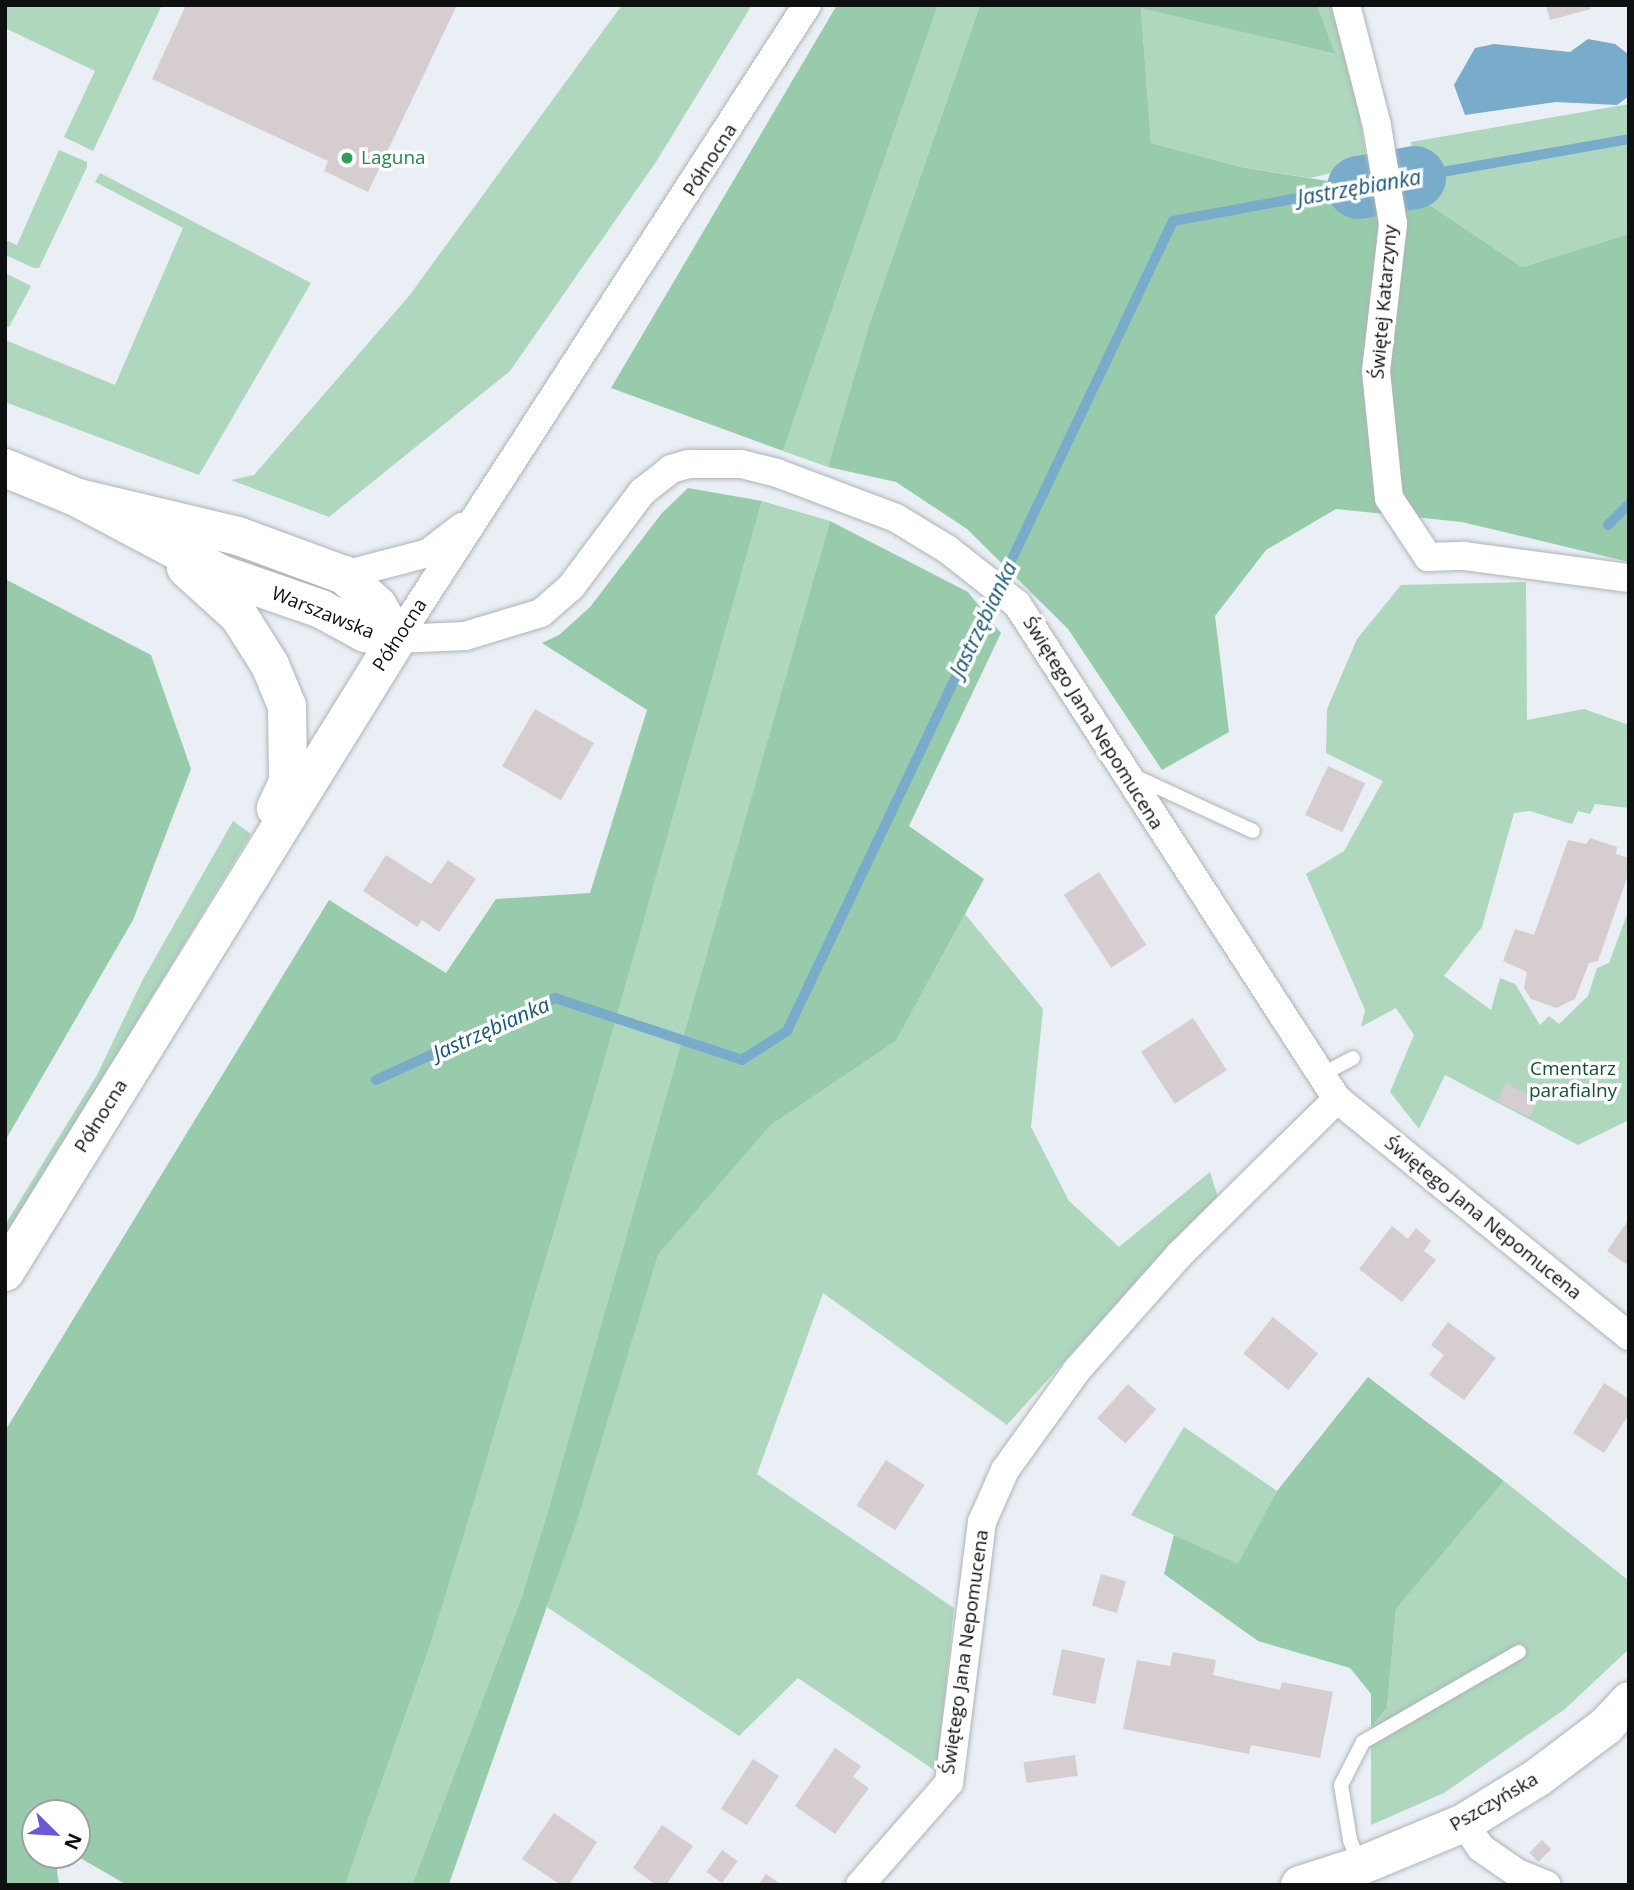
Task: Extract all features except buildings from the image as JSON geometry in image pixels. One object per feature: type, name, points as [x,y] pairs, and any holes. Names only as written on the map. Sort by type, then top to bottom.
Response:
[{"type":"street","name":"Północna","points":[[5,1272],[247,877],[397,639],[807,5]]},
{"type":"street","name":"Świętej Katarzyny","points":[[1346,5],[1383,164],[1393,224],[1376,371],[1384,471],[1389,498],[1403,525],[1427,557],[1464,556],[1629,578]]},
{"type":"street","name":"Świętego Jana Nepomucena","points":[[397,639],[465,636],[541,613],[571,587],[642,492],[671,468],[689,464],[740,464],[825,488],[896,519],[947,549],[1017,604],[1121,770],[1337,1099],[1629,1336]]},
{"type":"street","name":"Warszawska","points":[[5,468],[78,498],[223,575],[321,609],[365,633],[397,639]]},
{"type":"street","name":"Warszawska","points":[[78,498],[238,536],[345,575],[377,605],[397,639]]},
{"type":"street","points":[[345,575],[428,553],[478,515]]},
{"type":"street","points":[[158,539],[239,616],[270,665],[287,706],[288,782],[247,877]]},
{"type":"street","name":"Świętego Jana Nepomucena","points":[[860,1885],[949,1783],[982,1522],[1005,1470],[1077,1370],[1169,1265],[1337,1099]]},
{"type":"street","name":"Pszczyńska","points":[[1300,1885],[1472,1836],[1537,1778],[1606,1726],[1629,1701]]},
{"type":"street","points":[[1472,1836],[1513,1874],[1547,1885]]},
{"type":"lane","points":[[1121,770],[1253,831]]},
{"type":"lane","points":[[1321,1074],[1353,1058]]},
{"type":"lane","points":[[1360,1866],[1350,1840],[1341,1785],[1363,1742],[1519,1652]]},
{"type":"green space","points":[[5,5],[162,5],[93,151],[64,137],[95,71],[5,28]]},
{"type":"green space","points":[[622,5],[752,5],[656,162],[510,371],[329,517],[231,480],[254,475],[409,296]]},
{"type":"green space","points":[[837,5],[938,5],[783,451],[611,388]]},
{"type":"green space","points":[[938,5],[980,5],[869,325],[828,467],[783,451]]},
{"type":"green space","points":[[980,5],[1317,5],[1335,54],[1141,8],[1151,143],[1241,167],[1415,195],[1522,267],[1629,234],[1629,562],[1462,522],[1336,509],[1266,550],[1215,616],[1229,732],[1162,770],[1068,629],[967,529],[896,482],[828,467],[869,325]]},
{"type":"green space","points":[[1317,5],[1335,5],[1350,55],[1367,164],[1311,178],[1241,167],[1151,143],[1141,7],[1334,54]]},
{"type":"green space","points":[[1629,104],[1629,234],[1522,267],[1415,195],[1411,142]]},
{"type":"green space","points":[[59,150],[87,162],[87,167],[39,268],[34,268],[5,255],[5,240],[17,245]]},
{"type":"green space","points":[[100,173],[311,283],[199,475],[5,402],[5,340],[115,385],[183,228],[95,182]]},
{"type":"green space","points":[[5,273],[31,286],[9,327],[5,327]]},
{"type":"green space","points":[[688,488],[762,501],[602,1069],[475,1499],[430,1646],[345,1885],[127,1885],[91,1864],[91,1799],[21,1799],[21,1869],[57,1869],[59,1885],[5,1885],[5,1431],[329,900],[446,973],[496,899],[590,893],[647,710],[542,643],[559,635],[590,607],[662,513]]},
{"type":"green space","points":[[762,501],[830,521],[549,1507],[521,1599],[412,1885],[345,1885],[430,1646],[475,1499],[602,1069]]},
{"type":"green space","points":[[830,521],[968,592],[1001,633],[909,826],[984,879],[896,1041],[771,1125],[658,1255],[576,1524],[449,1884],[412,1885],[521,1599]]},
{"type":"green space","points":[[5,579],[151,655],[191,769],[133,920],[5,1141]]},
{"type":"green space","name":"Cmentarz parafialny","points":[[1526,582],[1527,720],[1584,709],[1629,725],[1629,808],[1595,804],[1590,814],[1578,811],[1572,824],[1530,811],[1514,813],[1482,927],[1444,976],[1491,1010],[1500,978],[1515,984],[1540,1025],[1549,1016],[1559,1024],[1588,996],[1597,968],[1609,963],[1629,909],[1629,1120],[1578,1145],[1445,1075],[1419,1129],[1390,1092],[1414,1035],[1396,1008],[1361,1027],[1365,1010],[1306,874],[1344,851],[1383,781],[1326,753],[1327,709],[1357,639],[1401,585]]},
{"type":"green space","points":[[233,821],[251,834],[5,1238],[5,1225],[97,1075],[142,981]]},
{"type":"green space","points":[[965,914],[1043,1009],[1031,1127],[1069,1201],[1119,1247],[1210,1172],[1219,1201],[1155,1261],[1007,1425],[823,1293],[757,1474],[954,1608],[937,1772],[798,1678],[739,1736],[547,1607],[658,1255],[771,1125],[896,1041]]},
{"type":"green space","points":[[1368,1377],[1504,1481],[1396,1609],[1387,1708],[1371,1727],[1371,1694],[1350,1668],[1258,1641],[1164,1574],[1174,1535],[1238,1564],[1277,1491]]},
{"type":"green space","points":[[1184,1427],[1277,1491],[1238,1565],[1131,1515]]},
{"type":"green space","points":[[1504,1481],[1629,1581],[1629,1649],[1565,1709],[1444,1793],[1371,1825],[1371,1727],[1387,1708],[1396,1609]]},
{"type":"water","points":[[1588,39],[1615,44],[1628,54],[1629,96],[1617,105],[1556,102],[1465,115],[1454,85],[1475,48],[1494,44],[1570,52]]},
{"type":"waterway","name":"Jastrzębianka","points":[[1414,177],[1629,139]]},
{"type":"waterway","name":"Jastrzębianka","points":[[1358,187],[1414,177]]},
{"type":"waterway","name":"Jastrzębianka","points":[[376,1080],[555,998],[742,1060],[787,1031],[1173,221],[1358,187]]},
{"type":"waterway","points":[[1608,525],[1629,504]]},
{"type":"place","name":"Laguna","points":[[347,158]]}]
